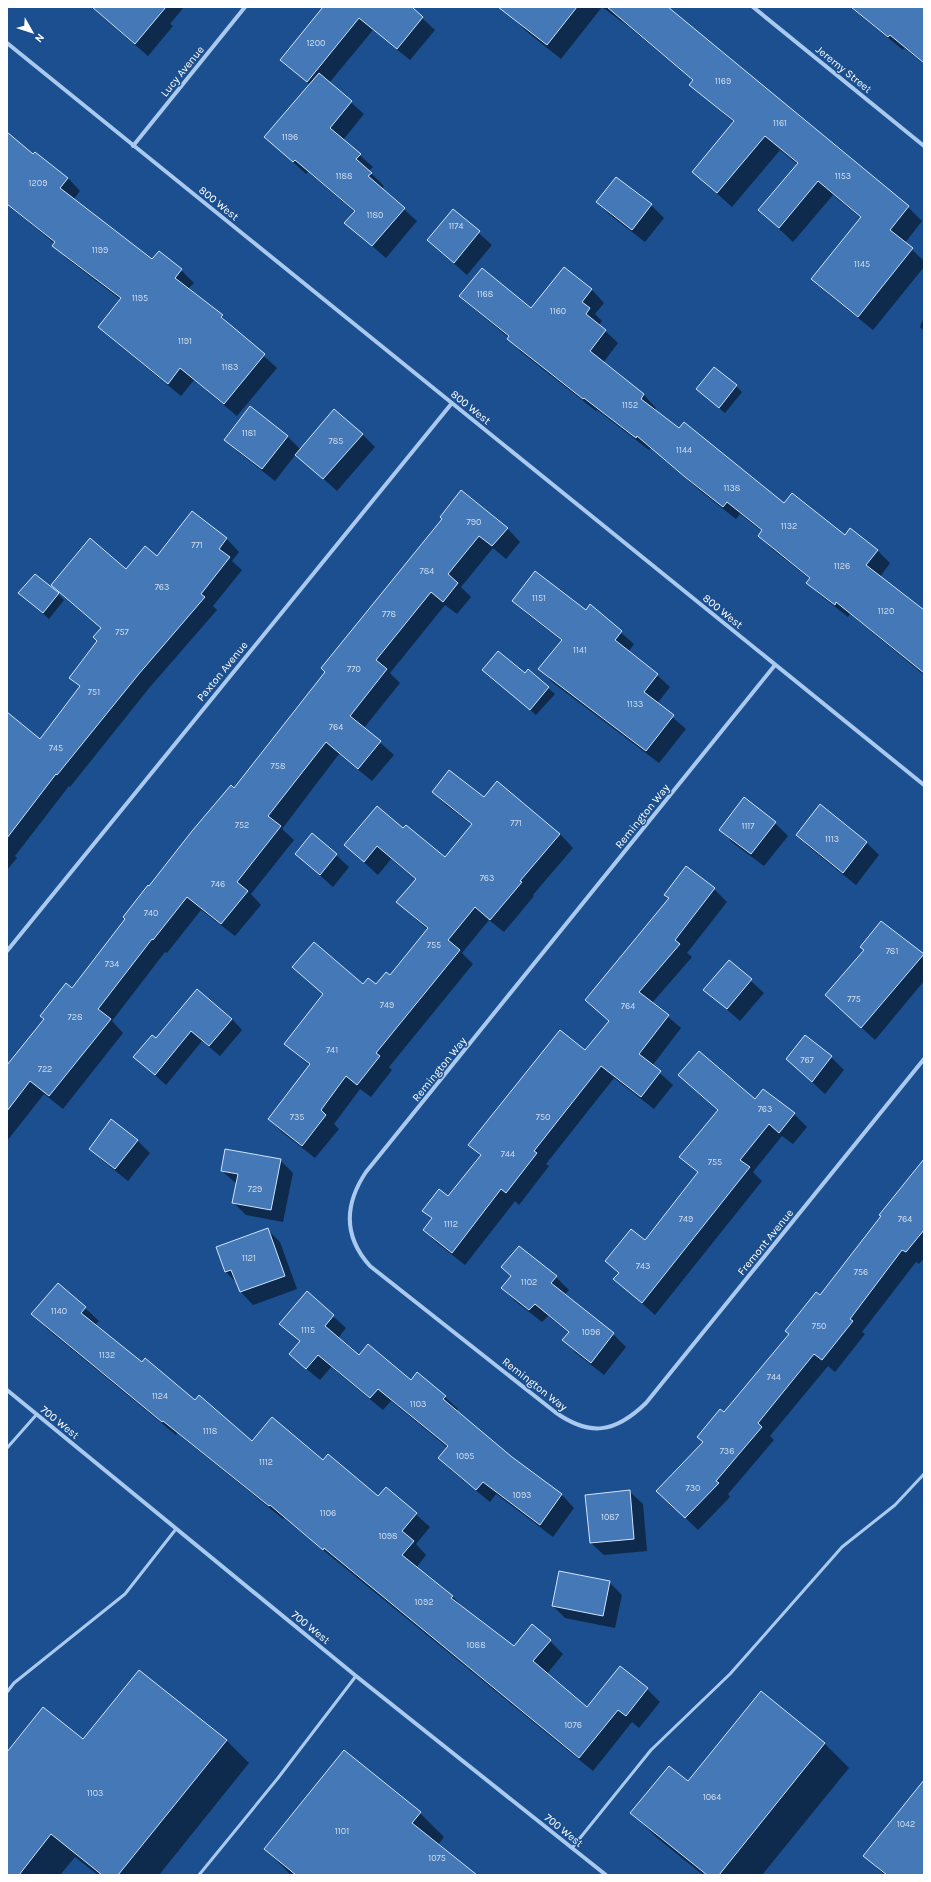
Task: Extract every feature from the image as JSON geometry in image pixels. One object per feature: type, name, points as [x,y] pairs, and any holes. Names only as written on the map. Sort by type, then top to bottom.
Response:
[{"type":"street","name":"Lucy Avenue","points":[[133,146],[245,7]]},
{"type":"street","name":"Jeremy Street","points":[[753,7],[924,146]]},
{"type":"street","name":"800 West","points":[[7,43],[924,785]]},
{"type":"street","name":"Paxton Avenue","points":[[7,951],[452,403]]},
{"type":"street","name":"Remington Way","points":[[611,1427],[587,1428],[565,1419],[370,1266],[355,1245],[351,1232],[351,1206],[354,1193],[366,1172],[775,665]]},
{"type":"street","name":"Fremont Avenue","points":[[611,1427],[624,1422],[646,1404],[924,1059]]},
{"type":"street","name":"700 West","points":[[7,1390],[356,1676],[606,1875]]},
{"type":"lane","points":[[7,1448],[36,1414]]},
{"type":"lane","points":[[572,1848],[651,1750],[730,1674],[842,1547],[896,1505],[924,1474]]},
{"type":"lane","points":[[7,1692],[14,1683],[125,1594],[176,1529]]},
{"type":"lane","points":[[199,1875],[278,1778],[356,1676]]},
{"type":"building","points":[[92,7],[166,7],[135,44]]},
{"type":"building","points":[[323,7],[412,7],[423,17],[397,49],[359,18],[307,82],[280,60]]},
{"type":"building","points":[[498,7],[577,7],[547,45]]},
{"type":"building","points":[[607,7],[668,7],[909,206],[890,230],[913,248],[858,317],[811,279],[861,217],[818,181],[779,228],[758,210],[798,163],[765,136],[717,193],[692,172],[734,121],[689,85],[693,80]]},
{"type":"building","points":[[851,7],[924,7],[924,63],[890,35],[888,37]]},
{"type":"building","points":[[319,73],[352,101],[330,128],[361,154],[356,159],[372,173],[368,176],[405,208],[372,246],[344,223],[355,211],[295,160],[293,162],[264,137]]},
{"type":"building","points":[[7,132],[33,154],[35,152],[68,178],[60,188],[152,259],[159,251],[182,269],[175,278],[223,315],[221,317],[265,354],[224,404],[180,368],[168,384],[98,327],[121,298],[52,246],[55,242],[7,204]]},
{"type":"building","points":[[616,177],[652,204],[632,230],[596,202]]},
{"type":"building","points":[[453,209],[480,231],[454,263],[427,240]]},
{"type":"building","points":[[564,267],[592,289],[582,302],[590,308],[586,314],[606,330],[590,351],[644,394],[641,399],[679,428],[684,422],[784,503],[792,493],[845,535],[850,528],[878,550],[866,565],[924,610],[924,673],[836,602],[835,605],[806,583],[810,578],[758,536],[762,530],[727,502],[723,507],[637,436],[636,438],[584,398],[583,399],[507,339],[509,336],[459,296],[482,268],[531,308]]},
{"type":"building","points":[[714,367],[737,385],[719,408],[696,389]]},
{"type":"building","points":[[250,406],[288,436],[262,469],[224,440]]},
{"type":"building","points":[[334,409],[363,434],[323,479],[295,455]]},
{"type":"building","points":[[461,490],[508,528],[492,546],[479,536],[448,574],[458,583],[443,602],[431,592],[376,660],[387,669],[350,716],[381,741],[358,769],[326,742],[268,816],[281,826],[237,882],[248,891],[221,924],[187,897],[153,940],[152,939],[98,1009],[111,1019],[49,1096],[30,1081],[7,1111],[7,1065],[44,1019],[40,1016],[66,983],[72,988],[125,919],[123,917],[148,885],[149,886],[192,831],[231,785],[234,788],[325,672],[321,668],[442,519],[440,517]]},
{"type":"building","points":[[192,511],[227,538],[219,549],[230,557],[201,594],[205,597],[138,675],[57,775],[56,774],[7,838],[7,712],[40,739],[80,686],[69,678],[97,641],[93,637],[101,628],[51,585],[90,538],[126,569],[145,546],[157,556]]},
{"type":"building","points":[[535,571],[586,610],[590,604],[622,631],[615,640],[658,674],[644,692],[674,715],[646,751],[538,669],[562,640],[512,601]]},
{"type":"building","points":[[35,574],[59,593],[43,613],[18,593]]},
{"type":"building","points":[[498,651],[525,673],[528,669],[549,687],[530,710],[482,670]]},
{"type":"building","points":[[449,770],[484,797],[497,781],[560,834],[520,881],[522,882],[490,920],[475,907],[448,940],[460,950],[376,1053],[380,1056],[357,1085],[346,1076],[321,1110],[326,1115],[302,1146],[268,1119],[310,1064],[284,1044],[323,994],[292,967],[314,942],[363,984],[368,978],[376,984],[386,972],[390,975],[428,928],[396,902],[416,879],[377,846],[364,862],[344,845],[377,806],[403,828],[406,825],[445,857],[472,824],[432,792]]},
{"type":"building","points":[[744,797],[776,822],[751,854],[719,830]]},
{"type":"building","points":[[820,804],[867,842],[843,873],[796,835]]},
{"type":"building","points":[[312,833],[337,854],[320,875],[295,854]]},
{"type":"building","points":[[686,866],[715,888],[675,940],[680,944],[639,992],[669,1015],[639,1054],[661,1071],[641,1097],[601,1066],[534,1151],[537,1153],[506,1193],[501,1189],[452,1253],[423,1230],[432,1218],[422,1211],[439,1189],[448,1196],[481,1155],[468,1145],[560,1030],[585,1050],[609,1021],[585,1000],[669,898],[664,895]]},
{"type":"building","points":[[881,921],[924,954],[861,1028],[825,995],[864,950],[860,947]]},
{"type":"building","points":[[729,960],[752,979],[727,1009],[703,990]]},
{"type":"building","points":[[197,989],[232,1019],[209,1046],[191,1031],[155,1075],[133,1057],[152,1035],[156,1038]]},
{"type":"building","points":[[805,1035],[832,1056],[812,1082],[786,1059]]},
{"type":"building","points":[[699,1051],[755,1099],[763,1089],[795,1113],[779,1133],[769,1124],[740,1160],[750,1167],[642,1303],[613,1279],[619,1273],[605,1261],[631,1229],[645,1240],[698,1172],[679,1157],[718,1110],[678,1075]]},
{"type":"building","points":[[111,1119],[138,1140],[115,1169],[89,1149]]},
{"type":"building","points":[[225,1149],[281,1159],[271,1210],[232,1203],[238,1174],[221,1171]]},
{"type":"building","points":[[924,1159],[924,1230],[906,1252],[902,1250],[850,1319],[853,1321],[822,1360],[814,1354],[758,1423],[762,1427],[716,1481],[719,1483],[685,1518],[656,1491],[703,1442],[697,1437],[720,1409],[724,1412],[789,1334],[785,1331],[816,1292],[820,1295],[881,1216],[879,1215]]},
{"type":"building","points":[[268,1228],[285,1276],[240,1292],[231,1270],[225,1272],[216,1247]]},
{"type":"building","points":[[519,1246],[557,1276],[551,1283],[614,1333],[591,1363],[562,1340],[569,1332],[535,1304],[529,1310],[501,1288],[511,1276],[501,1267]]},
{"type":"building","points":[[58,1283],[86,1307],[81,1313],[142,1362],[145,1358],[195,1400],[199,1395],[252,1441],[272,1417],[323,1460],[328,1454],[378,1496],[386,1487],[417,1513],[402,1531],[414,1541],[402,1555],[453,1596],[451,1598],[514,1646],[532,1624],[551,1640],[533,1661],[587,1707],[620,1666],[648,1688],[626,1716],[618,1710],[579,1758],[324,1548],[323,1550],[270,1505],[269,1506],[163,1421],[162,1422],[31,1314]]},
{"type":"building","points":[[307,1291],[334,1315],[325,1326],[359,1355],[368,1344],[411,1380],[417,1372],[446,1396],[443,1399],[512,1457],[562,1494],[540,1525],[483,1482],[476,1490],[438,1458],[448,1446],[378,1389],[370,1398],[318,1355],[306,1369],[289,1354],[300,1341],[279,1324]]},
{"type":"building","points":[[630,1490],[634,1539],[590,1543],[585,1495]]},
{"type":"building","points":[[559,1571],[610,1581],[603,1616],[552,1606]]},
{"type":"building","points":[[139,1670],[227,1740],[118,1875],[102,1875],[51,1834],[19,1875],[7,1875],[7,1752],[43,1707],[83,1739]]},
{"type":"building","points":[[761,1691],[825,1743],[719,1875],[707,1875],[630,1813],[669,1766],[688,1781]]},
{"type":"building","points":[[344,1750],[421,1812],[412,1823],[477,1875],[296,1875],[264,1849]]},
{"type":"building","points":[[924,1780],[924,1875],[887,1875],[863,1856]]}]
